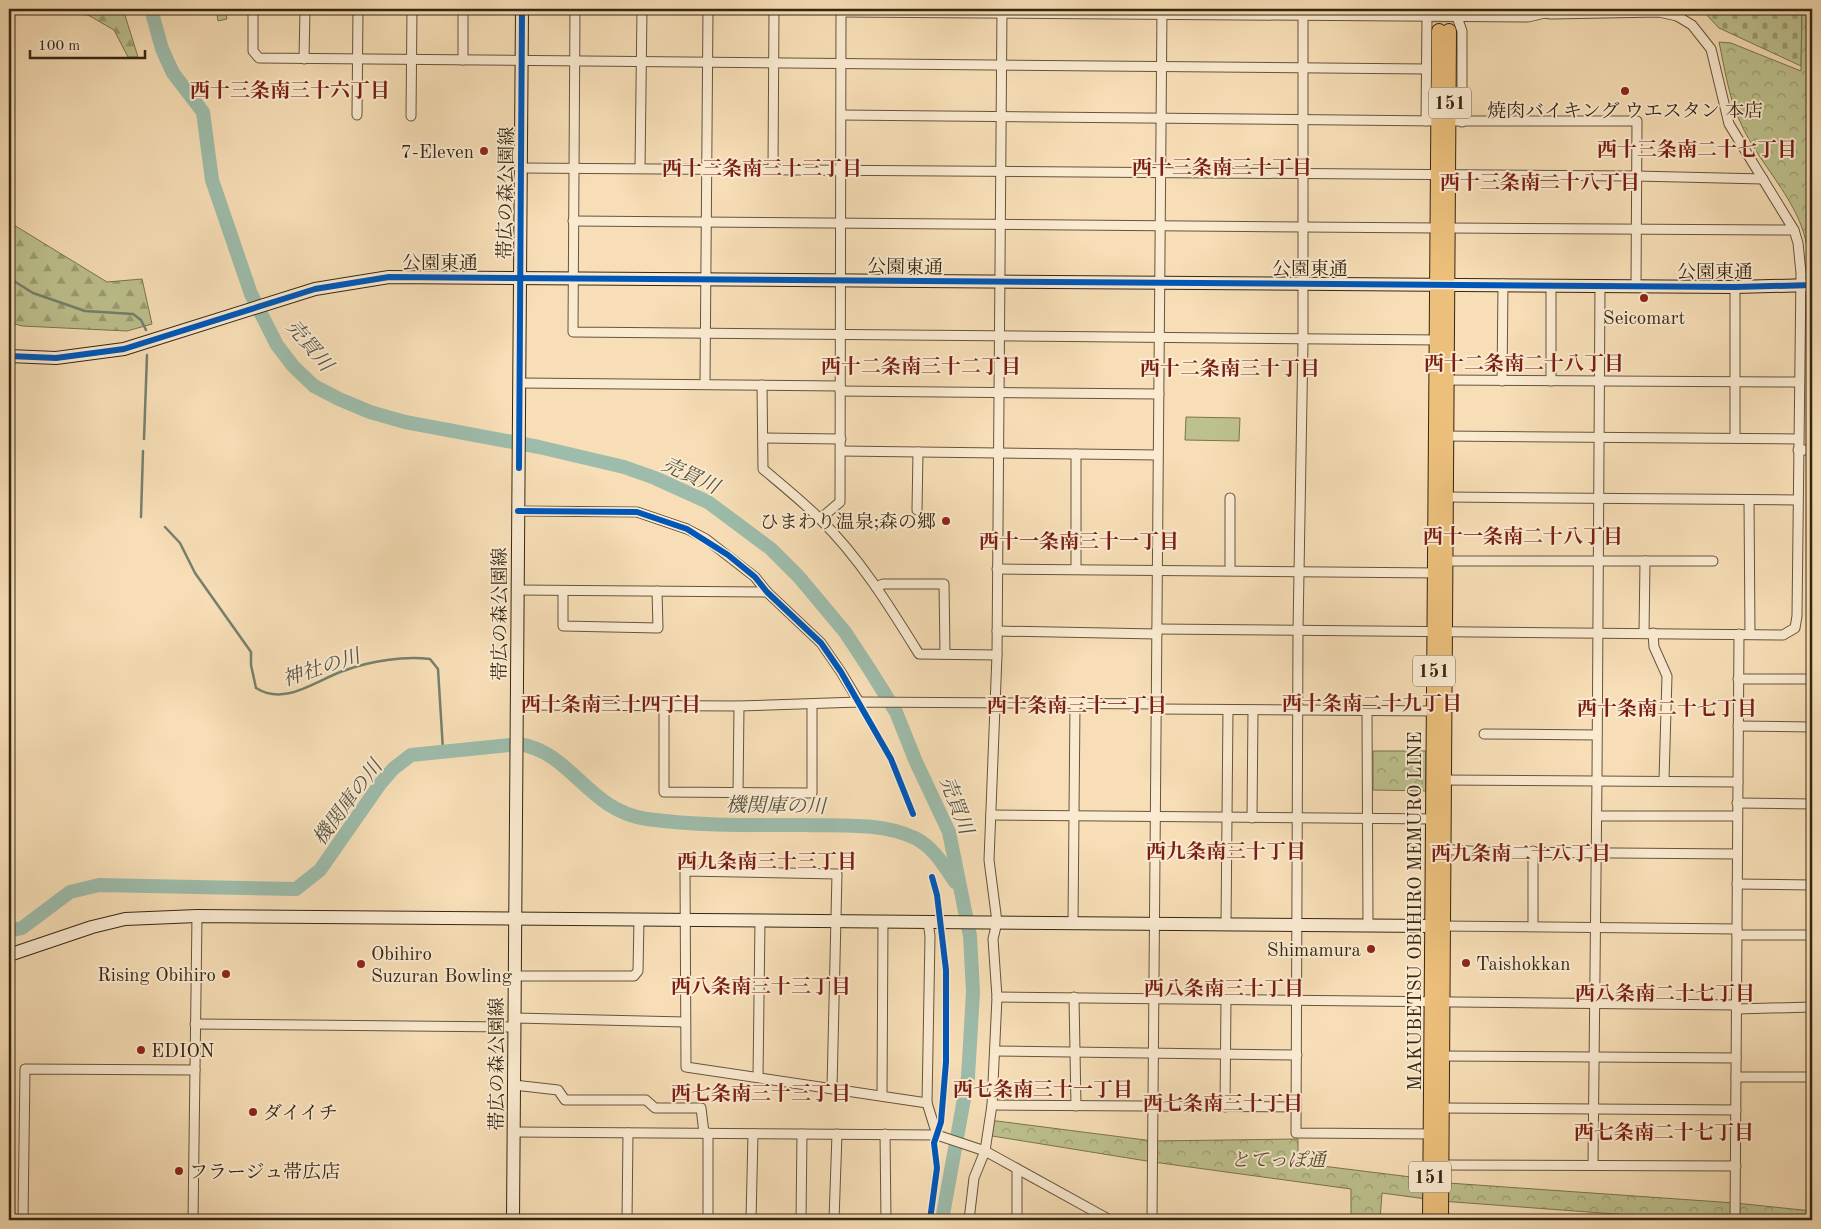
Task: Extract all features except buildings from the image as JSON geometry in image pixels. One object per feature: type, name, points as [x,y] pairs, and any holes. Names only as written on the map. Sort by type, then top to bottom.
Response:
[{"type":"main road","name":"MAKUBETSU OBIHIRO MEMURO LINE","points":[[1430,1220],[1436,1134],[1444,31]]},
{"type":"main road","name":"MAKUBETSU OBIHIRO MEMURO LINE","points":[[1440,567],[1446,497],[1441,436]]},
{"type":"main road","name":"MAKUBETSU OBIHIRO MEMURO LINE","points":[[1437,1001],[1443,1056],[1442,1108],[1436,1134],[1441,1165],[1441,1220]]},
{"type":"street","points":[[253,9],[253,51],[259,58],[1000,66],[1303,66],[1426,69]]},
{"type":"street","points":[[304,59],[305,9]]},
{"type":"street","points":[[357,115],[358,9]]},
{"type":"street","points":[[411,116],[412,9]]},
{"type":"street","points":[[463,9],[463,60]]},
{"type":"street","name":"帯広の森公園線","points":[[513,1220],[522,9]]},
{"type":"street","points":[[575,9],[573,167],[574,332],[1442,340]]},
{"type":"street","points":[[640,168],[642,9]]},
{"type":"street","points":[[705,383],[708,9]]},
{"type":"street","points":[[773,169],[774,9]]},
{"type":"street","points":[[1677,16],[1686,9]]},
{"type":"street","points":[[820,519],[840,502],[841,10],[1303,12],[1427,17],[1457,13],[1528,17],[1543,11],[1659,12],[1677,16],[1692,24],[1712,50],[1729,124],[1794,230],[1806,286],[1799,382],[1797,616],[1795,628],[1783,635],[1298,630],[997,631]]},
{"type":"street","points":[[969,1220],[974,1178],[992,1105],[997,997],[989,860],[997,655],[1000,393],[998,282],[1002,10]]},
{"type":"street","points":[[1152,1220],[1162,12]]},
{"type":"street","points":[[1303,12],[1303,340],[1298,630],[1296,1133],[1436,1134]]},
{"type":"street","points":[[1444,121],[1462,31],[1457,13]]},
{"type":"street","points":[[1427,17],[1426,69],[1444,121]]},
{"type":"street","points":[[841,115],[1637,122],[1636,286]]},
{"type":"street","points":[[521,168],[1000,170],[1636,176],[1763,179]]},
{"type":"street","points":[[573,222],[1794,230]]},
{"type":"street","name":"公園東通","points":[[9,356],[56,358],[107,352],[144,344],[322,287],[389,277],[1806,286]]},
{"type":"street","points":[[1502,381],[1503,284]]},
{"type":"street","points":[[1551,285],[1551,381]]},
{"type":"street","points":[[1593,1164],[1597,852],[1600,285]]},
{"type":"street","points":[[1735,287],[1735,438]]},
{"type":"street","points":[[1441,380],[1799,382]]},
{"type":"street","points":[[520,382],[762,384],[840,389],[1158,394]]},
{"type":"street","points":[[762,384],[763,468],[820,519],[876,587],[919,654],[997,655]]},
{"type":"street","points":[[1441,436],[1798,439]]},
{"type":"street","points":[[763,438],[841,439]]},
{"type":"street","points":[[1798,450],[1812,450]]},
{"type":"street","points":[[841,451],[1158,455]]},
{"type":"street","points":[[917,510],[918,452]]},
{"type":"street","points":[[1076,454],[1076,569]]},
{"type":"street","points":[[1446,497],[1798,500]]},
{"type":"street","points":[[1230,498],[1230,570]]},
{"type":"street","points":[[1749,500],[1750,634]]},
{"type":"street","points":[[518,511],[637,512],[687,529],[706,539],[755,576],[767,592],[820,643],[861,703]]},
{"type":"street","points":[[997,569],[1300,571],[1598,560],[1713,561]]},
{"type":"street","points":[[1645,561],[1648,633],[1666,676],[1664,780]]},
{"type":"street","points":[[876,587],[883,584],[944,584],[945,654]]},
{"type":"street","points":[[518,590],[767,592]]},
{"type":"street","points":[[563,591],[563,626],[658,628],[658,591]]},
{"type":"street","points":[[1735,1220],[1739,634]]},
{"type":"street","points":[[1738,679],[1812,679]]},
{"type":"street","points":[[517,705],[739,706],[861,703],[996,703],[1228,710],[1440,711]]},
{"type":"street","points":[[664,706],[664,792],[812,794],[812,704]]},
{"type":"street","points":[[1073,923],[1076,704]]},
{"type":"street","points":[[738,794],[739,706]]},
{"type":"street","points":[[1226,924],[1228,710]]},
{"type":"street","points":[[1252,818],[1253,710]]},
{"type":"street","points":[[1367,712],[1368,925]]},
{"type":"street","points":[[1738,726],[1812,727]]},
{"type":"street","points":[[1484,734],[1597,735]]},
{"type":"street","points":[[1439,780],[1597,779],[1738,782]]},
{"type":"street","points":[[1737,803],[1812,804]]},
{"type":"street","points":[[991,815],[1439,819]]},
{"type":"street","points":[[1597,816],[1737,816]]},
{"type":"street","points":[[1439,848],[1483,852],[1737,854]]},
{"type":"street","points":[[1533,851],[1533,926]]},
{"type":"street","points":[[832,1088],[837,874],[685,871],[686,1067],[927,1103]]},
{"type":"street","points":[[1737,884],[1812,885]]},
{"type":"street","points":[[193,1220],[197,916]]},
{"type":"street","points":[[9,955],[92,927],[125,919],[197,916],[1533,926],[1812,936]]},
{"type":"street","points":[[515,976],[634,976],[638,971],[639,918]]},
{"type":"street","points":[[758,1077],[760,921]]},
{"type":"street","points":[[882,1096],[883,922]]},
{"type":"street","points":[[933,922],[930,936],[927,1103],[939,1136]]},
{"type":"street","points":[[997,997],[1595,1002],[1736,1007],[1812,1007]]},
{"type":"street","points":[[1074,997],[1076,1106]]},
{"type":"street","points":[[1225,1107],[1226,999]]},
{"type":"street","points":[[195,1024],[686,1022]]},
{"type":"street","points":[[995,1051],[1297,1055]]},
{"type":"street","points":[[1443,1056],[1736,1058]]},
{"type":"street","points":[[23,1220],[25,1069],[195,1070]]},
{"type":"street","points":[[1736,1077],[1812,1077]]},
{"type":"street","points":[[514,1085],[558,1090],[565,1100],[646,1100],[655,1108],[702,1108],[706,1133],[708,1220]]},
{"type":"street","points":[[992,1105],[1296,1107]]},
{"type":"street","points":[[1442,1108],[1736,1110]]},
{"type":"street","points":[[514,1132],[939,1136],[982,1150],[1110,1220]]},
{"type":"street","points":[[627,1220],[628,1133]]},
{"type":"street","points":[[752,1220],[753,1134]]},
{"type":"street","points":[[801,1220],[802,1134]]},
{"type":"street","points":[[834,1220],[837,1134]]},
{"type":"street","points":[[885,1134],[886,1220]]},
{"type":"street","points":[[1441,1165],[1593,1164],[1736,1166]]},
{"type":"street","points":[[1017,1169],[1017,1220]]},
{"type":"green space","points":[[9,9],[123,9],[138,57],[128,57],[114,30],[88,15]]},
{"type":"green space","points":[[216,9],[225,9],[227,19],[218,21]]},
{"type":"green space","points":[[1701,9],[1802,9],[1801,66],[1719,28]]},
{"type":"green space","points":[[1802,9],[1812,9],[1812,280],[1806,276],[1808,255],[1804,235],[1797,216],[1752,144],[1734,106],[1719,42],[1731,43],[1801,71]]},
{"type":"green space","points":[[9,222],[107,282],[142,279],[152,324],[127,331],[22,326],[9,322]]},
{"type":"green space","points":[[1186,417],[1240,418],[1239,441],[1185,440]]},
{"type":"green space","points":[[1373,751],[1426,751],[1426,791],[1373,790]]},
{"type":"green space","name":"とてっぽ通","points":[[989,1120],[1153,1141],[1298,1139],[1298,1163],[1411,1177],[1441,1178],[1448,1183],[1735,1203],[1812,1211],[1812,1220],[1695,1220],[1441,1201],[1382,1193],[1380,1220],[1351,1220],[1351,1189],[1153,1162],[986,1135]]},
{"type":"waterway","name":"売買川","points":[[151,9],[162,49],[173,73],[203,112],[212,180],[251,294],[277,345],[293,366],[314,386],[370,412],[405,422],[539,447],[624,467],[655,478],[708,502],[771,549],[799,577],[845,632],[870,670],[896,712],[916,762],[949,832],[970,936],[973,992],[968,1077],[942,1220]]},
{"type":"waterway","name":"神社の川","points":[[9,278],[33,293],[85,311],[133,314],[141,320],[146,330]]},
{"type":"waterway","name":"神社の川","points":[[144,439],[147,355]]},
{"type":"waterway","name":"神社の川","points":[[141,517],[143,451]]},
{"type":"waterway","name":"神社の川","points":[[165,527],[180,543],[195,573],[251,652],[251,665],[256,688],[267,693],[290,693],[301,690],[335,674],[366,664],[398,659],[430,659],[438,669],[443,750]]},
{"type":"waterway","name":"機関庫の川","points":[[9,931],[22,928],[70,892],[99,885],[296,889],[320,870],[380,784],[393,769],[411,755],[519,744],[537,749],[553,758],[595,794],[627,814],[647,819],[686,823],[845,825],[888,829],[915,838],[927,846],[938,857],[955,882]]},
{"type":"tunnel","points":[[1439,9],[1439,31]]},
{"type":"tunnel","points":[[1449,9],[1449,31]]},
{"type":"cycle path","points":[[519,468],[522,9]]},
{"type":"cycle path","points":[[9,356],[56,358],[124,349],[315,289],[389,277],[1735,287],[1812,285]]},
{"type":"cycle path","points":[[518,511],[637,512],[687,529],[728,555],[755,577],[767,592],[821,643],[841,672],[891,759],[913,814]]},
{"type":"cycle path","points":[[930,1220],[937,1168],[934,1143],[941,1122],[946,1062],[946,970],[937,895],[932,877]]},
{"type":"place","name":"焼肉バイキング ウエスタン 本店","points":[[1625,91]]},
{"type":"place","name":"7-Eleven","points":[[484,151]]},
{"type":"place","name":"Seicomart","points":[[1644,298]]},
{"type":"place","name":"ひまわり温泉;森の郷","points":[[946,521]]},
{"type":"place","name":"Shimamura","points":[[1371,949]]},
{"type":"place","name":"Taishokkan","points":[[1466,963]]},
{"type":"place","name":"Obihiro Suzuran Bowling","points":[[361,964]]},
{"type":"place","name":"Rising Obihiro","points":[[226,974]]},
{"type":"place","name":"EDION","points":[[141,1050]]},
{"type":"place","name":"ダイイチ","points":[[253,1112]]},
{"type":"place","name":"フラージュ帯広店","points":[[179,1171]]},
{"type":"district","name":"西十三条南三十六丁目","points":[[290,90]]},
{"type":"district","name":"西十三条南二十七丁目","points":[[1697,149]]},
{"type":"district","name":"西十三条南三十丁目","points":[[1222,167]]},
{"type":"district","name":"西十三条南三十三丁目","points":[[762,168]]},
{"type":"district","name":"西十三条南二十八丁目","points":[[1540,182]]},
{"type":"district","name":"西十二条南二十八丁目","points":[[1524,363]]},
{"type":"district","name":"西十二条南三十二丁目","points":[[921,366]]},
{"type":"district","name":"西十二条南三十丁目","points":[[1230,368]]},
{"type":"district","name":"西十一条南二十八丁目","points":[[1523,536]]},
{"type":"district","name":"西十一条南三十一丁目","points":[[1079,541]]},
{"type":"district","name":"西十条南二十九丁目","points":[[1372,703]]},
{"type":"district","name":"西十条南三十四丁目","points":[[611,704]]},
{"type":"district","name":"西十条南三十一丁目","points":[[1077,705]]},
{"type":"district","name":"西十条南二十七丁目","points":[[1667,708]]},
{"type":"district","name":"西九条南三十丁目","points":[[1226,851]]},
{"type":"district","name":"西九条南二十八丁目","points":[[1521,853]]},
{"type":"district","name":"西九条南三十三丁目","points":[[767,861]]},
{"type":"district","name":"西八条南三十三丁目","points":[[761,986]]},
{"type":"district","name":"西八条南三十丁目","points":[[1224,988]]},
{"type":"district","name":"西八条南二十七丁目","points":[[1665,993]]},
{"type":"district","name":"西七条南三十一丁目","points":[[1043,1089]]},
{"type":"district","name":"西七条南三十三丁目","points":[[761,1093]]},
{"type":"district","name":"西七条南三十丁目","points":[[1223,1103]]},
{"type":"district","name":"西七条南二十七丁目","points":[[1664,1132]]}]
